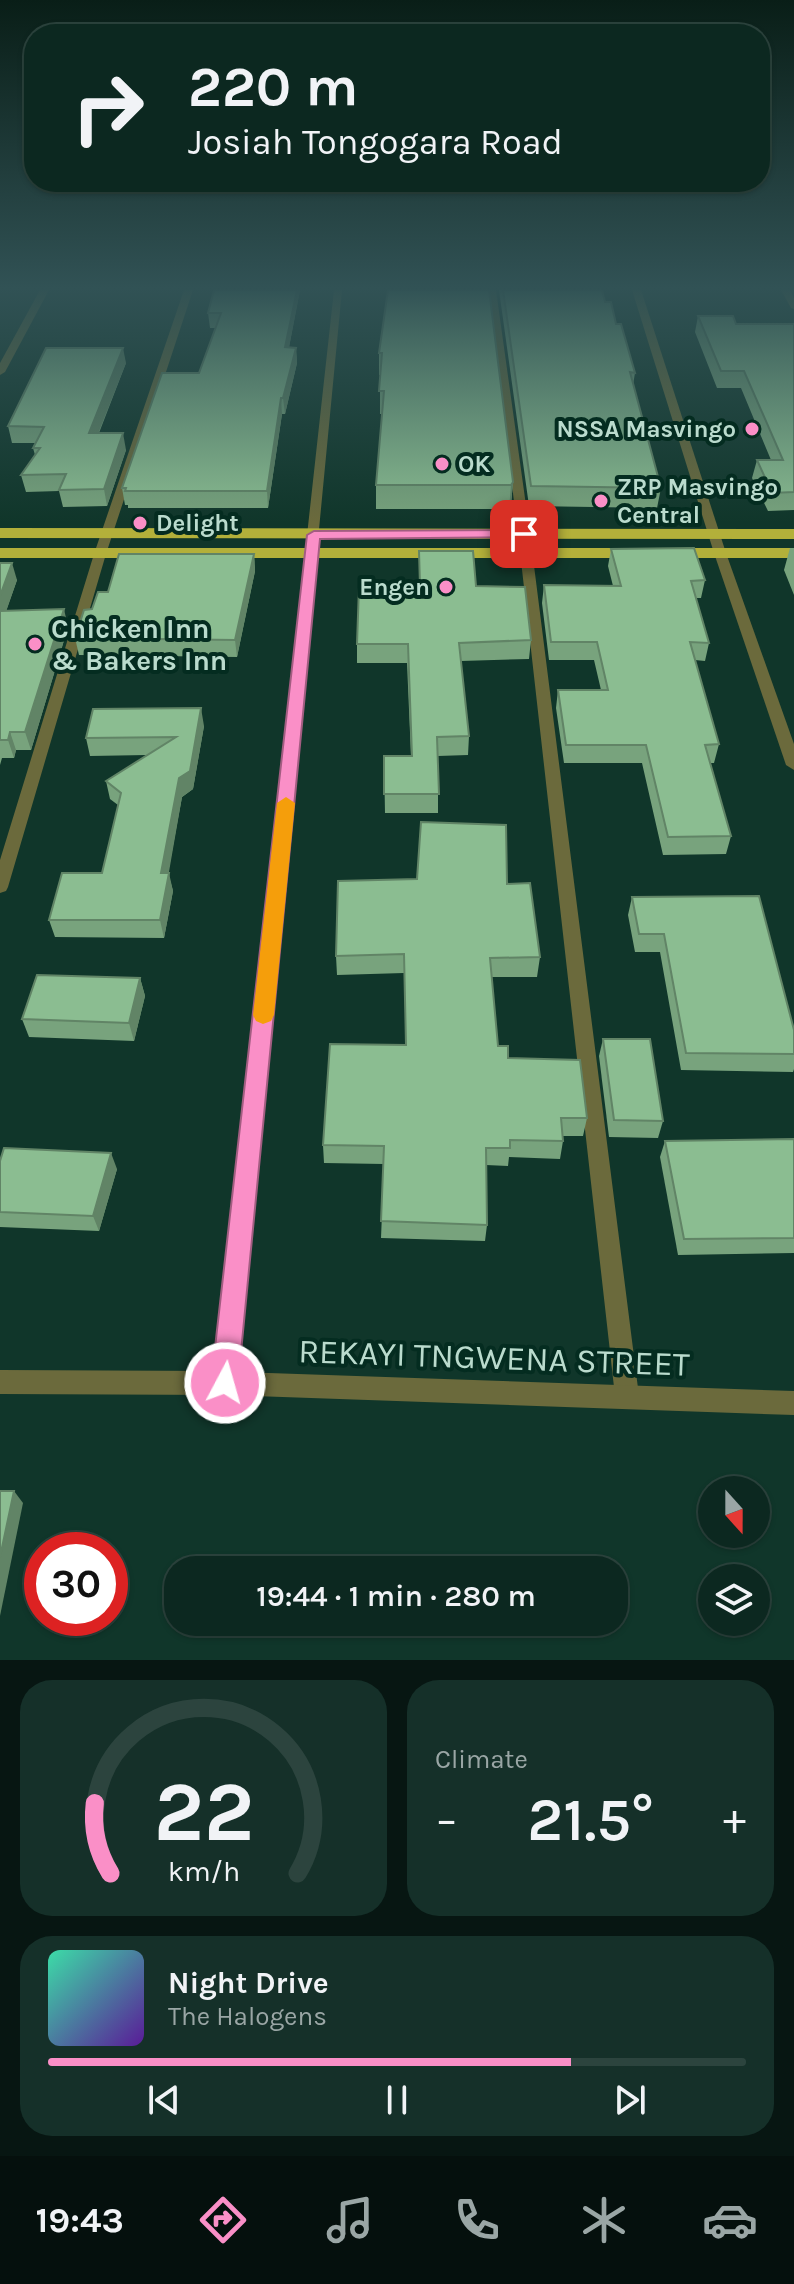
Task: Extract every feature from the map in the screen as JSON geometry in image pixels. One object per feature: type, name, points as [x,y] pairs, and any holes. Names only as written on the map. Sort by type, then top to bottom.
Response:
[{"type":"highway","points":[[0,533],[527,553],[794,553]]},
{"type":"highway","points":[[0,553],[100,554],[524,534],[794,534]]},
{"type":"street","points":[[0,887],[100,554],[163,367]]},
{"type":"street","points":[[225,1383],[330,367]]},
{"type":"street","points":[[502,367],[627,1396]]},
{"type":"street","points":[[661,367],[720,553],[794,765]]},
{"type":"street","name":"REKAYI TNGWENA STREET","points":[[0,1382],[225,1383],[794,1403]]},
{"type":"building","points":[[37,367],[115,367],[89,433],[123,433],[104,489],[59,490],[66,474],[21,475],[40,448],[33,448],[44,427],[8,426]]},
{"type":"building","points":[[201,367],[291,367],[281,398],[267,491],[125,491],[126,488],[122,488],[162,373],[199,373]]},
{"type":"building","points":[[381,367],[499,367],[511,485],[376,485],[384,391],[379,391]]},
{"type":"building","points":[[514,367],[633,367],[635,373],[630,372],[661,488],[531,486]]},
{"type":"building","points":[[720,367],[794,367],[794,492],[772,493],[757,460],[783,460],[744,371],[721,371]]},
{"type":"building","points":[[694,548],[705,580],[691,581],[709,643],[690,642],[719,744],[705,745],[731,836],[668,837],[646,745],[566,745],[558,690],[608,690],[597,642],[551,642],[544,585],[621,586],[611,549]]},
{"type":"building","points":[[419,551],[473,551],[476,586],[525,587],[531,640],[459,643],[469,736],[437,737],[439,794],[384,794],[384,756],[412,756],[408,644],[357,644],[359,587],[420,586]]},
{"type":"building","points":[[119,554],[254,554],[235,640],[75,638],[84,610],[92,609],[98,592],[108,592]]},
{"type":"building","points":[[0,563],[12,563],[0,596]]},
{"type":"building","points":[[64,609],[25,732],[10,732],[8,740],[0,740],[0,611]]},
{"type":"building","points":[[201,708],[190,771],[179,778],[161,873],[169,873],[160,920],[49,920],[62,873],[102,873],[121,793],[106,781],[176,737],[86,738],[93,709]]},
{"type":"building","points":[[421,822],[506,825],[507,884],[530,883],[540,957],[490,958],[498,1046],[508,1046],[508,1058],[580,1060],[587,1118],[561,1118],[563,1141],[510,1140],[510,1148],[486,1148],[487,1225],[381,1221],[384,1146],[323,1145],[330,1044],[406,1045],[404,954],[336,956],[338,881],[417,879]]},
{"type":"building","points":[[759,896],[794,1030],[794,1054],[686,1053],[664,934],[639,934],[632,897]]},
{"type":"building","points":[[37,975],[140,978],[129,1023],[22,1019]]},
{"type":"building","points":[[603,1039],[650,1039],[663,1121],[614,1120]]},
{"type":"building","points":[[794,1139],[794,1238],[684,1239],[665,1141]]},
{"type":"building","points":[[4,1148],[111,1153],[93,1216],[0,1212],[0,1161]]},
{"type":"building","points":[[0,1491],[14,1491],[0,1557]]},
{"type":"slow traffic","points":[[263,1015],[286,803]]},
{"type":"place","name":"NSSA Masvingo","points":[[752,429]]},
{"type":"place","name":"OK","points":[[442,464]]},
{"type":"place","name":"ZRP Masvingo Central","points":[[601,501]]},
{"type":"place","name":"Delight","points":[[140,523]]},
{"type":"place","name":"Engen","points":[[446,587]]},
{"type":"place","name":"Chicken Inn & Bakers Inn","points":[[35,644]]},
{"type":"route","points":[[225,1383],[314,535],[524,534]]}]
